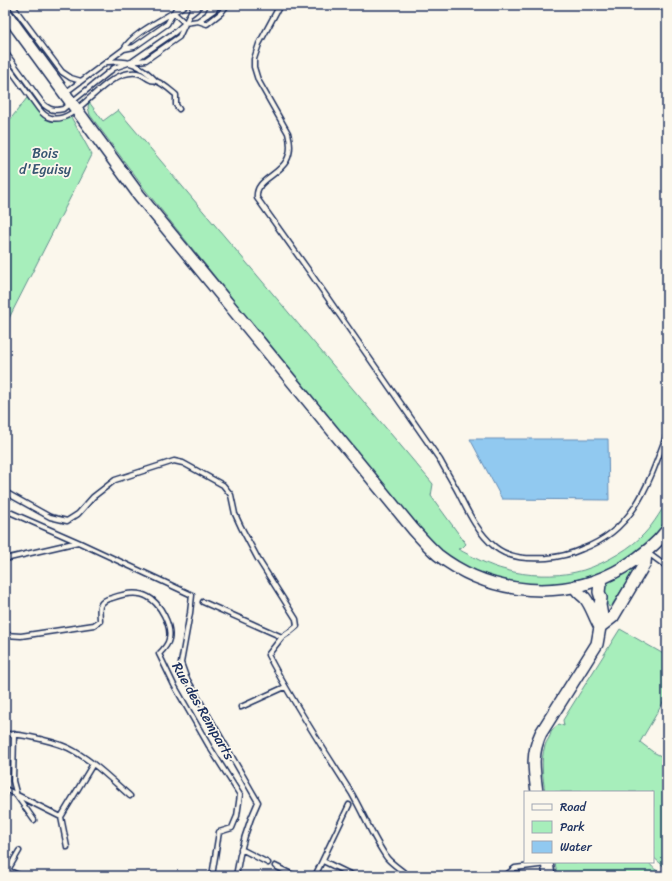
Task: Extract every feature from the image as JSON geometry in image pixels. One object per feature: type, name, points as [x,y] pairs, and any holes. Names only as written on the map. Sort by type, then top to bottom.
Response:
[{"type":"main road","points":[[5,12],[139,196],[413,529],[445,560],[464,571],[501,585],[534,590],[556,590],[604,578],[646,552],[667,530]]},
{"type":"main road","points":[[600,627],[613,617],[645,563],[646,552]]},
{"type":"main road","points":[[537,791],[533,763],[537,742],[541,733],[593,653],[597,644],[602,616],[600,605],[601,598],[599,592],[600,584],[604,578]]},
{"type":"main road","points":[[580,585],[588,588],[594,601],[600,605]]},
{"type":"main road","points":[[580,585],[576,591],[584,597],[591,607],[600,627]]},
{"type":"main road","points":[[547,863],[549,876]]},
{"type":"lane","points":[[12,5],[62,72],[71,78],[81,81]]},
{"type":"lane","points":[[5,62],[45,115],[52,118],[61,118],[69,114],[71,101],[81,81],[124,49],[134,47],[167,24],[178,5]]},
{"type":"lane","points":[[124,49],[127,42],[185,5]]},
{"type":"lane","points":[[5,52],[43,104],[49,109],[55,111],[62,109],[114,68],[131,62],[146,60],[179,37],[194,5]]},
{"type":"lane","points":[[191,14],[200,5]]},
{"type":"lane","points":[[207,15],[212,5]]},
{"type":"lane","points":[[131,62],[175,32],[185,23],[198,21],[214,10],[218,5]]},
{"type":"lane","points":[[198,21],[207,24],[221,13],[227,5]]},
{"type":"lane","points":[[280,5],[259,44],[254,59],[254,67],[258,80],[288,133],[290,151],[288,160],[282,167],[264,181],[258,188],[257,198],[310,271],[440,460],[458,491],[471,518],[483,536],[496,548],[511,556],[529,559],[570,554],[601,541],[625,521],[637,505],[667,434]]},
{"type":"lane","points":[[174,13],[185,23]]},
{"type":"lane","points":[[106,62],[131,62],[144,69],[176,95],[176,105],[180,109]]},
{"type":"lane","points":[[71,101],[115,78],[128,74],[144,74],[150,80],[157,81]]},
{"type":"lane","points":[[5,492],[50,517],[67,521],[78,514],[93,497],[115,480],[174,461],[193,468],[223,485],[231,495],[235,514],[258,559],[296,619],[297,626],[282,637],[268,655],[285,687],[352,795],[373,835],[388,859],[408,876]]},
{"type":"lane","points":[[5,510],[192,595],[181,663],[186,677],[258,802],[241,849],[236,876]]},
{"type":"lane","points":[[5,559],[78,542]]},
{"type":"lane","points":[[646,552],[667,567]]},
{"type":"lane","name":"Rue des Remparts","points":[[5,635],[21,636],[94,625],[100,621],[100,607],[104,600],[121,595],[135,594],[148,596],[157,604],[164,614],[169,629],[169,639],[159,654],[174,685],[240,795],[237,816],[232,828],[219,832],[212,876]]},
{"type":"lane","points":[[203,602],[282,637]]},
{"type":"lane","points":[[241,707],[285,687]]},
{"type":"lane","points":[[5,734],[14,734],[41,739],[73,750],[93,764],[130,796]]},
{"type":"lane","points":[[14,734],[13,781],[18,796],[34,820]]},
{"type":"lane","points":[[66,847],[61,818],[93,764]]},
{"type":"lane","points":[[5,789],[61,818]]},
{"type":"lane","points":[[315,876],[349,804]]},
{"type":"lane","points":[[241,849],[268,863]]},
{"type":"lane","points":[[19,851],[6,872],[21,876]]},
{"type":"lane","points":[[323,861],[354,876]]},
{"type":"lane","points":[[505,876],[515,868],[547,863]]},
{"type":"lane","points":[[275,866],[295,876]]},
{"type":"green space","name":"Bois d'Eguisy","points":[[27,98],[41,114],[46,117],[56,120],[71,117],[92,155],[5,326],[5,126]]},
{"type":"green space","points":[[89,102],[103,121],[118,110],[433,484],[431,496],[466,544],[462,548],[458,549],[487,564],[514,572],[541,575],[568,574],[584,570],[601,563],[634,543],[652,525],[667,501],[667,521],[647,542],[624,560],[599,572],[572,581],[545,584],[516,583],[489,576],[462,564],[447,555],[426,536],[303,389],[146,191],[90,115],[88,107]]},
{"type":"green space","points":[[634,567],[637,568],[637,571],[609,607],[605,599],[605,587],[614,578]]},
{"type":"green space","points":[[620,629],[667,656],[667,696],[640,742],[653,752],[667,759],[667,869],[654,858],[654,791],[545,791],[542,769],[543,751],[551,731],[559,724],[564,726],[563,720]]},
{"type":"green space","points":[[555,863],[650,863],[659,872],[667,876],[557,876]]},
{"type":"water","points":[[470,439],[608,439],[609,500],[502,499]]}]
